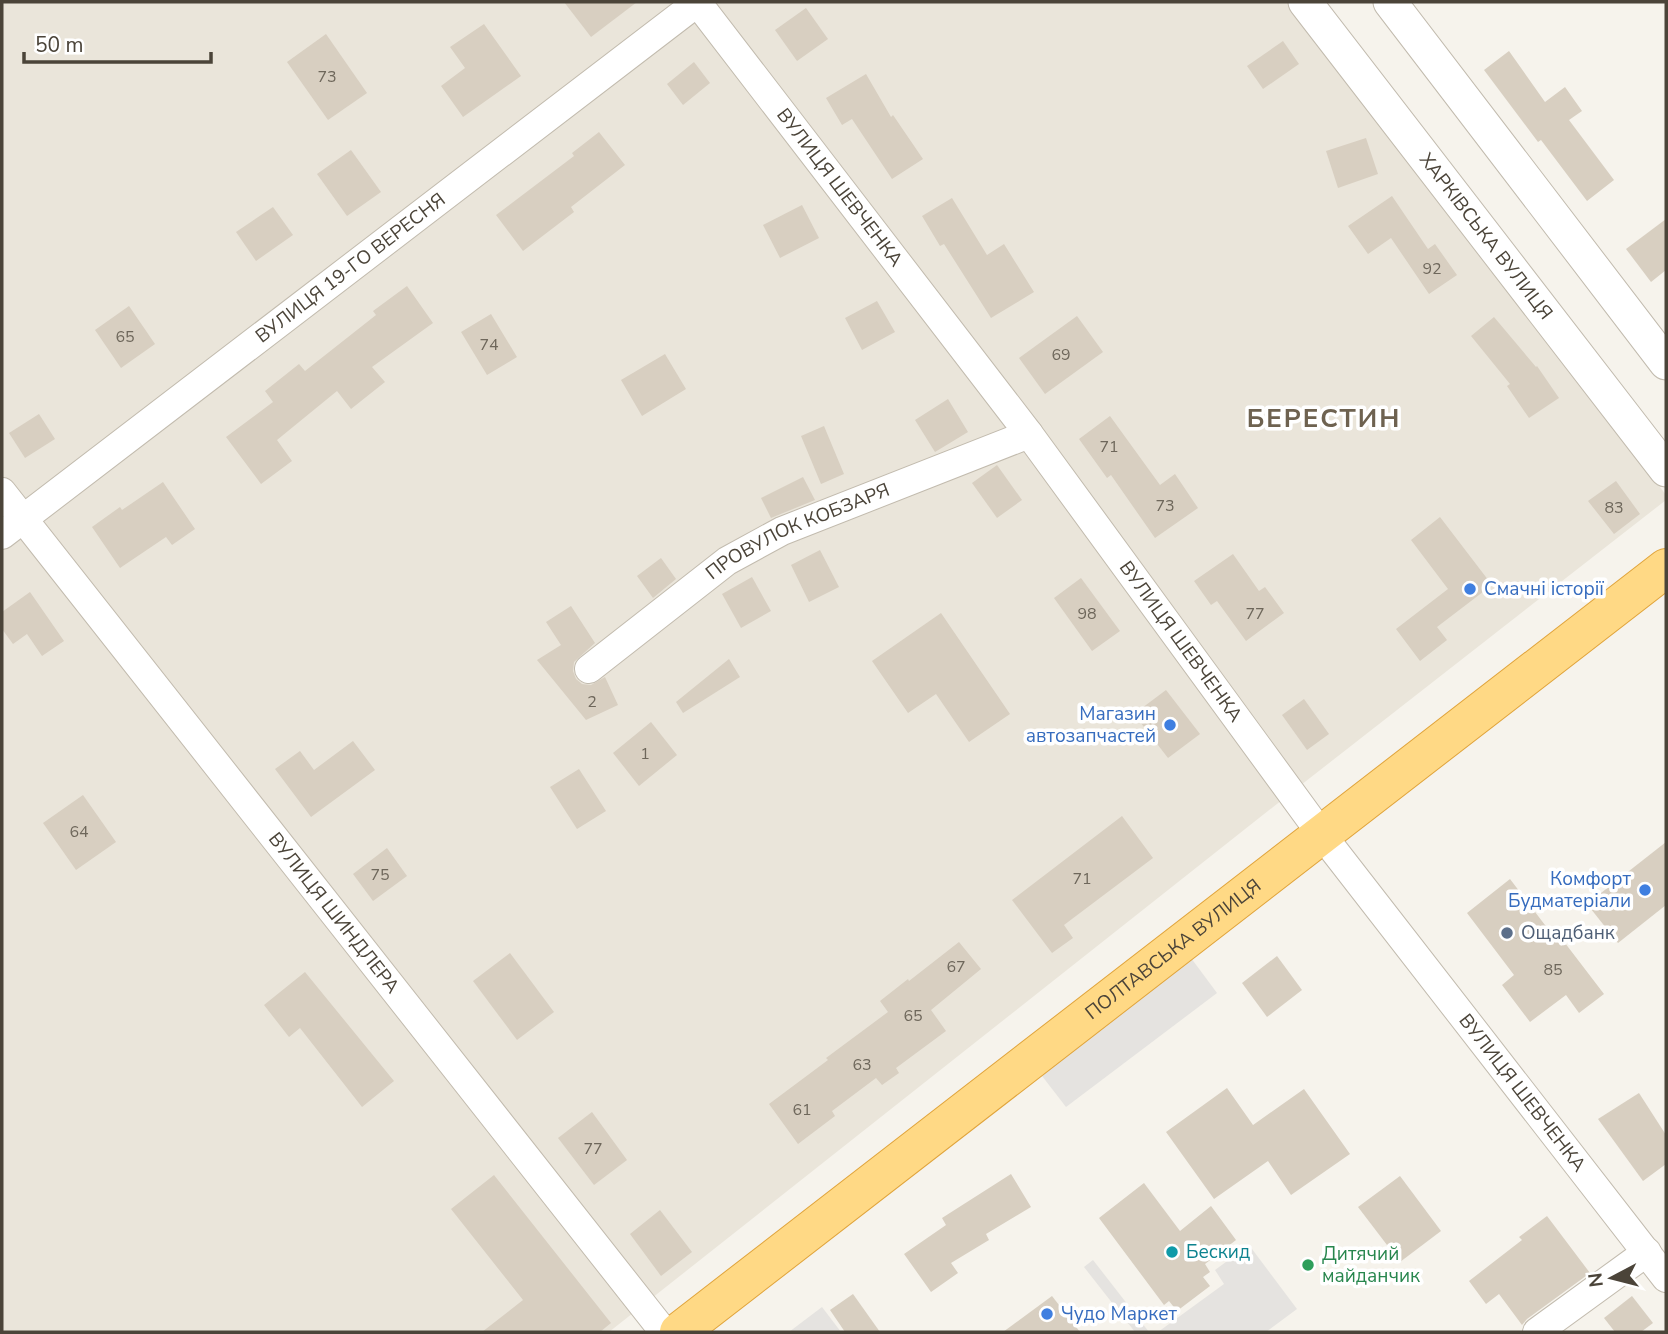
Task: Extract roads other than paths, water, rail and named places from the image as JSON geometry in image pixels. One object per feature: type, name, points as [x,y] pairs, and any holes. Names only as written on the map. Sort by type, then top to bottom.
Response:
[{"type":"highway","name":"ПОЛТАВСЬКА ВУЛИЦЯ","points":[[679,1332],[1666,568]]},
{"type":"street","name":"ВУЛИЦЯ ШЕВЧЕНКА","points":[[697,2],[1028,434],[1322,835],[1666,1278]]},
{"type":"street","name":"ВУЛИЦЯ 19-ГО ВЕРЕСНЯ","points":[[12,527],[697,2]]},
{"type":"street","name":"ХАРКІВСЬКА ВУЛИЦЯ","points":[[1305,2],[1666,470]]},
{"type":"street","points":[[1391,2],[1666,363]]},
{"type":"street","name":"ПРОВУЛОК КОБЗАРЯ","points":[[589,668],[727,561],[771,537],[1028,434]]},
{"type":"street","name":"ВУЛИЦЯ ШИНДЛЕРА","points":[[2,492],[12,527],[664,1332]]},
{"type":"street","points":[[1536,1332],[1647,1252]]},
{"type":"place","name":"Смачні історії","points":[[1470,589]]},
{"type":"place","name":"Магазин автозапчастей","points":[[1170,725]]},
{"type":"place","name":"Комфорт Будматеріали","points":[[1645,890]]},
{"type":"place","name":"Ощадбанк","points":[[1507,933]]},
{"type":"place","name":"Бескид","points":[[1172,1252]]},
{"type":"place","name":"Дитячий майданчик","points":[[1308,1265]]},
{"type":"place","name":"Чудо Маркет","points":[[1047,1314]]},
{"type":"district","name":"БЕРЕСТИН","points":[[1324,418]]}]
